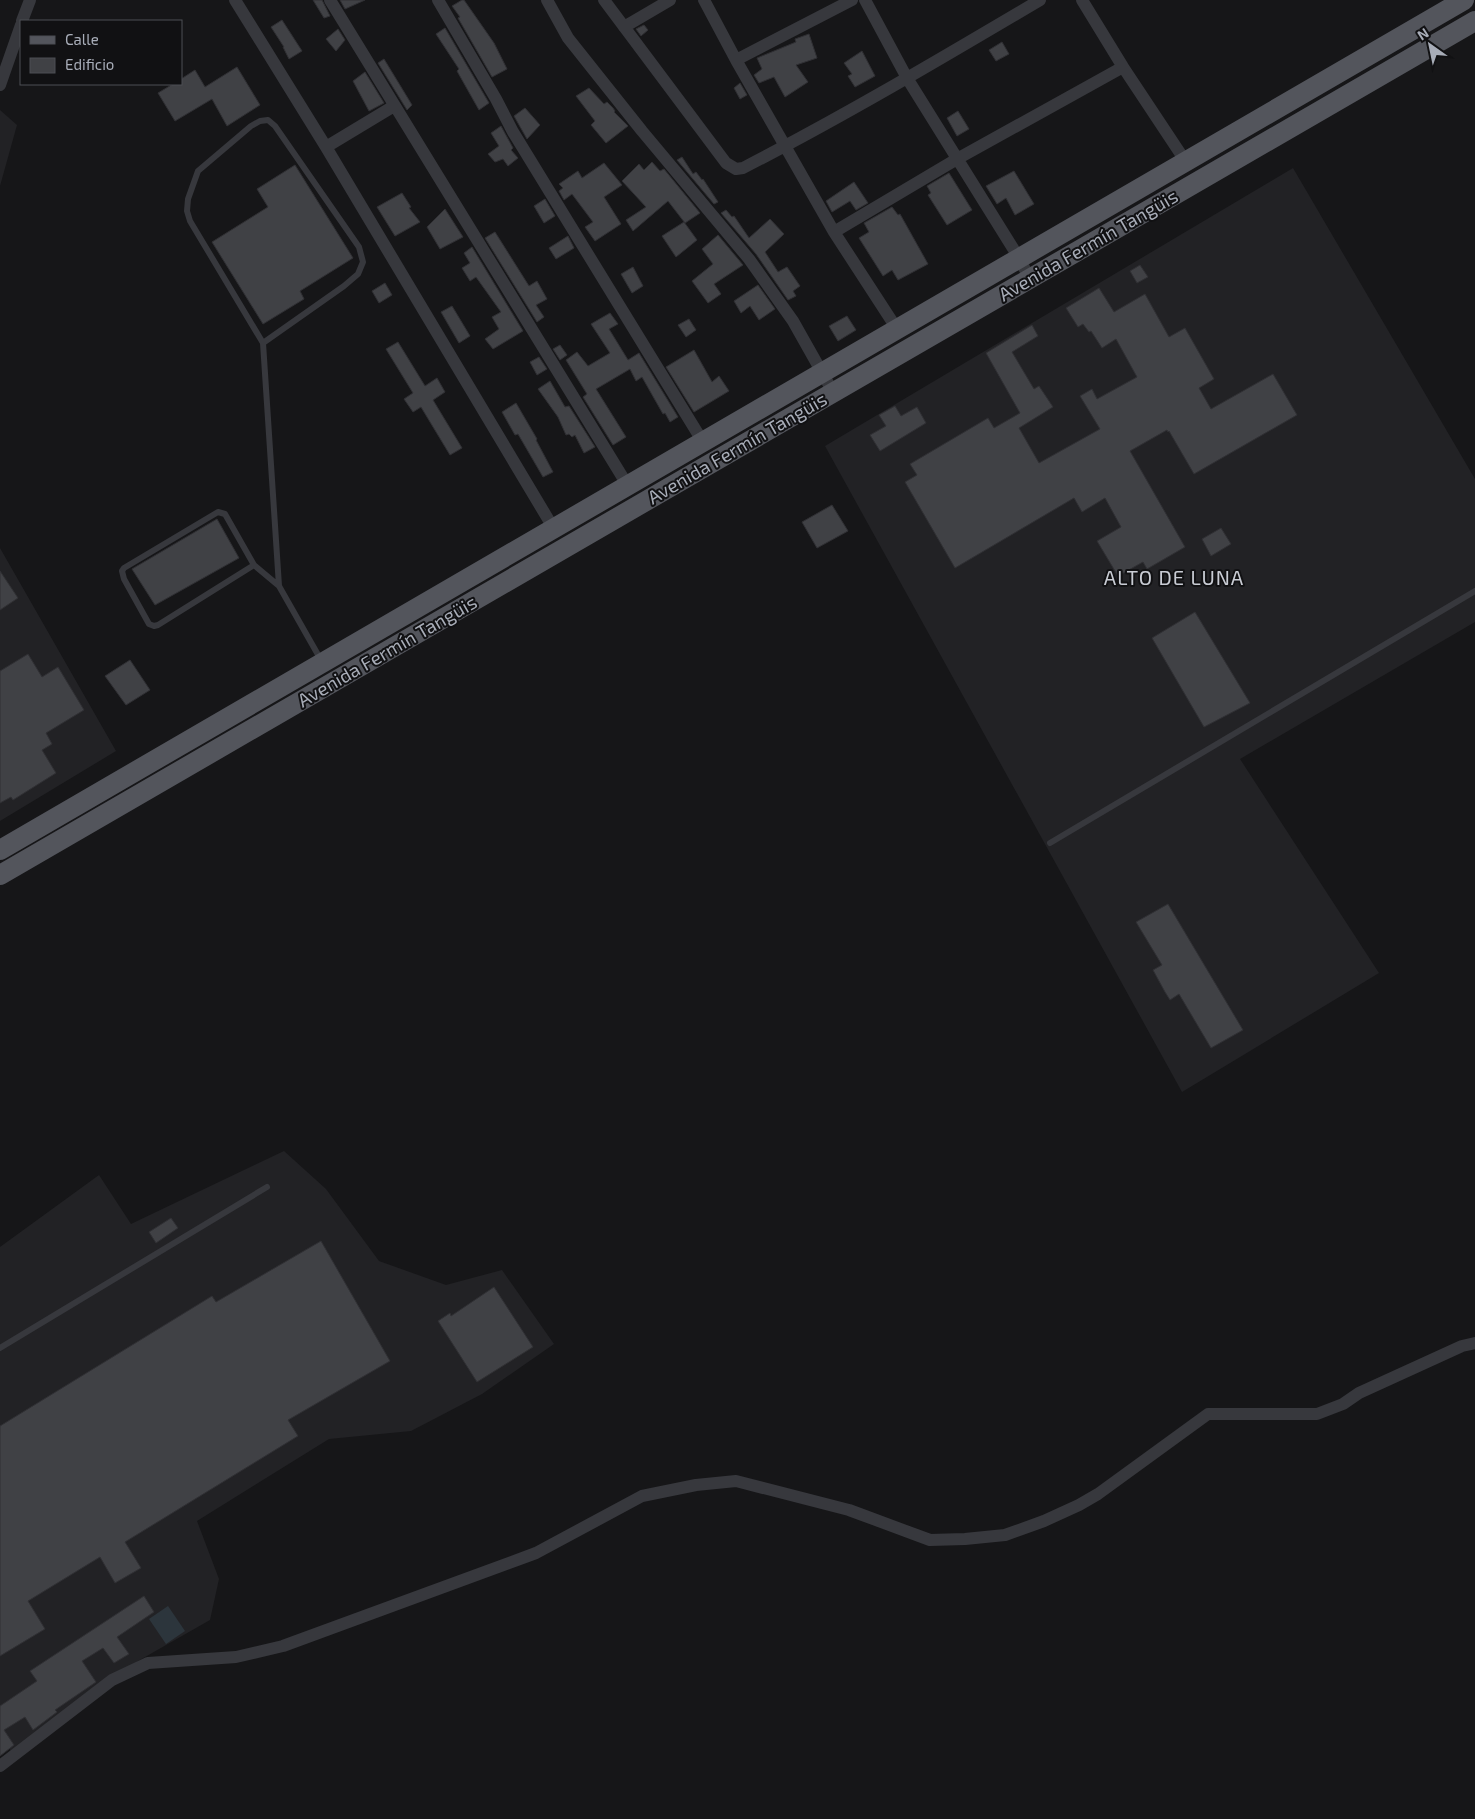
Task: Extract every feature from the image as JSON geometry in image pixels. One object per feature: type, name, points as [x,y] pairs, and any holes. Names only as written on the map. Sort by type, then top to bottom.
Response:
[{"type":"main road","name":"Avenida Fermín Tangüis","points":[[0,850],[1464,0]]},
{"type":"main road","name":"Avenida Fermín Tangüis","points":[[0,875],[1475,21]]},
{"type":"street","points":[[23,20],[30,0]]},
{"type":"street","points":[[235,0],[326,147],[554,529]]},
{"type":"street","points":[[330,0],[628,486]]},
{"type":"street","points":[[438,0],[514,132],[703,442]]},
{"type":"street","points":[[546,0],[568,38],[642,131],[749,259],[794,321],[833,392]]},
{"type":"street","points":[[604,0],[726,163],[736,169],[743,168],[784,147],[1040,0]]},
{"type":"street","points":[[624,27],[670,0]]},
{"type":"street","points":[[704,0],[784,147],[834,232],[897,329]]},
{"type":"street","points":[[736,60],[852,0]]},
{"type":"street","points":[[865,0],[907,78],[1019,258],[1030,279]]},
{"type":"street","points":[[1082,0],[1123,67],[1186,162]]},
{"type":"street","points":[[0,85],[20,29]]},
{"type":"street","points":[[834,232],[957,159],[1123,67]]},
{"type":"street","points":[[326,147],[394,106]]},
{"type":"street","points":[[0,1766],[112,1680],[148,1663],[236,1657],[283,1646],[536,1552],[642,1496],[696,1484],[736,1481],[849,1510],[930,1540],[1005,1535],[1044,1521],[1098,1494],[1208,1414],[1318,1414],[1343,1404],[1359,1394],[1462,1346],[1475,1343]]},
{"type":"lane","points":[[263,344],[344,286],[358,274],[363,262],[359,247],[275,126],[268,120],[260,121],[251,126],[198,171],[188,199],[187,211],[190,221],[263,344],[279,586]]},
{"type":"lane","points":[[254,565],[158,626],[149,624],[124,579],[122,571],[124,568],[218,512],[225,514],[254,565],[279,586],[323,663]]},
{"type":"lane","points":[[1050,844],[1475,591]]},
{"type":"lane","points":[[0,1348],[267,1187]]},
{"type":"shaded area","points":[[0,110],[17,125],[0,186]]},
{"type":"shaded area","points":[[1293,168],[1475,479],[1475,622],[1240,759],[1379,973],[1182,1092],[825,446]]},
{"type":"shaded area","points":[[0,548],[116,751],[0,821]]},
{"type":"shaded area","points":[[284,1151],[326,1189],[379,1261],[446,1285],[502,1270],[554,1344],[482,1394],[411,1431],[329,1439],[197,1521],[219,1579],[210,1620],[138,1661],[12,1753],[0,1734],[0,1247],[99,1175],[131,1224]]},
{"type":"shaded area","points":[[168,1606],[185,1631],[166,1644],[149,1619]]},
{"type":"building","points":[[313,0],[322,0],[330,16],[324,18]]},
{"type":"building","points":[[340,0],[365,0],[345,9]]},
{"type":"building","points":[[464,0],[494,43],[507,69],[492,77],[458,18],[460,17],[452,6]]},
{"type":"building","points":[[282,20],[302,51],[289,59],[284,47],[271,27]]},
{"type":"building","points":[[644,25],[648,30],[641,36],[636,29]]},
{"type":"building","points":[[445,28],[489,103],[479,110],[457,71],[459,69],[436,34]]},
{"type":"building","points":[[338,29],[345,40],[336,51],[326,39]]},
{"type":"building","points":[[809,34],[817,58],[796,65],[808,82],[785,97],[774,77],[759,83],[754,75],[762,69],[757,58],[796,42],[795,39]]},
{"type":"building","points":[[1002,42],[1009,54],[996,61],[989,50]]},
{"type":"building","points":[[862,51],[875,76],[855,87],[848,76],[852,74],[844,63]]},
{"type":"building","points":[[384,59],[412,105],[407,110],[378,63]]},
{"type":"building","points":[[237,67],[260,105],[227,126],[212,99],[175,121],[158,93],[171,85],[182,85],[182,78],[195,70],[205,87]]},
{"type":"building","points":[[365,72],[384,103],[369,111],[353,81]]},
{"type":"building","points":[[740,83],[747,95],[740,99],[734,88]]},
{"type":"building","points":[[589,88],[604,104],[607,102],[628,126],[606,143],[591,125],[595,121],[576,96]]},
{"type":"building","points":[[525,108],[540,125],[527,139],[514,116]]},
{"type":"building","points":[[958,111],[969,129],[957,136],[947,118]]},
{"type":"building","points":[[501,126],[513,148],[511,150],[518,158],[508,166],[503,159],[495,162],[488,154],[499,146],[491,133]]},
{"type":"building","points":[[682,157],[693,174],[696,172],[703,179],[718,202],[714,204],[677,160]]},
{"type":"building","points":[[652,162],[660,171],[664,169],[700,213],[685,223],[668,201],[633,231],[626,220],[646,207],[622,181],[639,164],[644,170]]},
{"type":"building","points":[[604,163],[622,185],[604,197],[621,224],[595,241],[585,227],[593,222],[572,194],[564,200],[559,191],[563,188],[559,184],[578,171],[582,178]]},
{"type":"building","points":[[295,165],[353,258],[300,291],[304,299],[263,324],[212,242],[268,207],[257,189]]},
{"type":"building","points":[[1014,171],[1034,204],[1015,215],[1006,198],[997,204],[986,186]]},
{"type":"building","points":[[949,173],[972,210],[947,225],[928,195],[931,193],[927,186]]},
{"type":"building","points":[[854,182],[868,203],[856,210],[850,201],[832,212],[826,201]]},
{"type":"building","points":[[402,193],[411,207],[409,208],[420,222],[395,236],[377,207]]},
{"type":"building","points":[[545,199],[555,216],[544,223],[534,206]]},
{"type":"building","points":[[892,207],[898,215],[900,214],[928,264],[898,280],[892,270],[883,276],[859,238],[869,232],[864,223]]},
{"type":"building","points":[[445,209],[463,237],[440,249],[427,227]]},
{"type":"building","points":[[726,210],[732,217],[734,216],[749,238],[770,219],[784,234],[765,252],[778,272],[787,267],[800,286],[793,291],[796,296],[788,300],[756,254],[721,213]]},
{"type":"building","points":[[684,222],[697,240],[676,257],[662,236]]},
{"type":"building","points":[[495,232],[529,286],[537,281],[547,299],[536,305],[544,317],[537,322],[485,238]]},
{"type":"building","points":[[718,235],[743,265],[714,284],[721,294],[708,303],[692,281],[713,264],[702,249]]},
{"type":"building","points":[[568,236],[574,248],[556,259],[549,248]]},
{"type":"building","points":[[472,247],[523,331],[493,349],[485,339],[499,329],[492,317],[501,312],[476,277],[470,281],[462,268],[470,263],[464,253]]},
{"type":"building","points":[[1140,265],[1148,277],[1137,283],[1130,271]]},
{"type":"building","points":[[633,267],[643,286],[632,293],[621,274]]},
{"type":"building","points":[[385,283],[392,295],[379,303],[372,291]]},
{"type":"building","points":[[758,285],[775,309],[759,320],[750,306],[741,313],[734,301]]},
{"type":"building","points":[[1099,288],[1114,312],[1145,294],[1169,337],[1185,328],[1214,379],[1199,388],[1211,409],[1273,374],[1297,415],[1194,474],[1167,430],[1130,451],[1185,547],[1147,569],[1143,562],[1118,576],[1097,541],[1121,527],[1105,498],[1082,512],[1074,498],[955,568],[905,482],[917,475],[910,464],[988,418],[994,428],[1020,413],[986,353],[1032,325],[1038,336],[1012,352],[1034,389],[1039,386],[1053,407],[1019,428],[1039,463],[1100,429],[1080,396],[1092,389],[1097,399],[1137,377],[1116,339],[1102,348],[1091,331],[1089,332],[1083,324],[1078,327],[1066,308]]},
{"type":"building","points":[[452,306],[470,336],[459,343],[441,312]]},
{"type":"building","points":[[610,313],[618,324],[609,329],[628,360],[639,353],[678,417],[670,422],[665,413],[663,414],[642,377],[636,381],[630,369],[596,389],[626,437],[613,445],[583,397],[587,394],[566,360],[577,352],[588,366],[610,353],[591,324]]},
{"type":"building","points":[[847,316],[856,330],[838,341],[829,326]]},
{"type":"building","points":[[689,319],[696,330],[686,337],[678,325]]},
{"type":"building","points":[[398,342],[425,386],[437,378],[445,392],[433,400],[462,448],[450,455],[421,407],[413,412],[404,399],[413,393],[386,349]]},
{"type":"building","points":[[560,345],[567,355],[560,360],[553,349]]},
{"type":"building","points":[[694,350],[712,382],[719,376],[729,391],[694,412],[666,367]]},
{"type":"building","points":[[539,357],[547,369],[537,375],[530,362]]},
{"type":"building","points":[[550,381],[565,407],[569,406],[595,447],[584,453],[575,435],[572,437],[569,434],[566,435],[558,417],[538,389]]},
{"type":"building","points":[[516,403],[553,472],[543,477],[518,434],[515,435],[502,412]]},
{"type":"building","points":[[895,406],[901,416],[917,407],[926,423],[880,451],[870,435],[886,426],[879,415]]},
{"type":"building","points":[[832,505],[848,531],[817,548],[802,522]]},
{"type":"building","points":[[217,519],[239,558],[155,605],[132,569]]},
{"type":"building","points":[[1221,528],[1231,544],[1211,556],[1202,539]]},
{"type":"building","points":[[0,571],[18,598],[0,610]]},
{"type":"building","points":[[1195,612],[1250,703],[1204,727],[1152,638]]},
{"type":"building","points":[[28,654],[42,677],[58,667],[84,710],[46,733],[52,744],[42,750],[56,773],[13,800],[11,797],[0,803],[0,671]]},
{"type":"building","points":[[130,660],[150,690],[126,705],[105,676]]},
{"type":"building","points":[[1168,904],[1243,1030],[1211,1048],[1179,994],[1170,1000],[1165,992],[1153,970],[1162,965],[1136,922]]},
{"type":"building","points":[[171,1218],[178,1228],[156,1243],[149,1232]]},
{"type":"building","points":[[321,1241],[390,1361],[288,1420],[298,1436],[125,1542],[141,1568],[115,1583],[100,1557],[28,1601],[45,1629],[0,1656],[0,1426],[212,1296],[216,1302]]},
{"type":"building","points":[[494,1287],[533,1347],[477,1382],[438,1321],[450,1313],[451,1316]]},
{"type":"building","points":[[144,1596],[154,1612],[117,1637],[129,1654],[114,1663],[103,1648],[82,1661],[96,1682],[55,1710],[57,1712],[33,1730],[25,1717],[4,1730],[14,1745],[0,1756],[0,1706],[37,1681],[30,1671]]},
{"type":"district","name":"ALTO DE LUNA","points":[[1174,578]]}]
